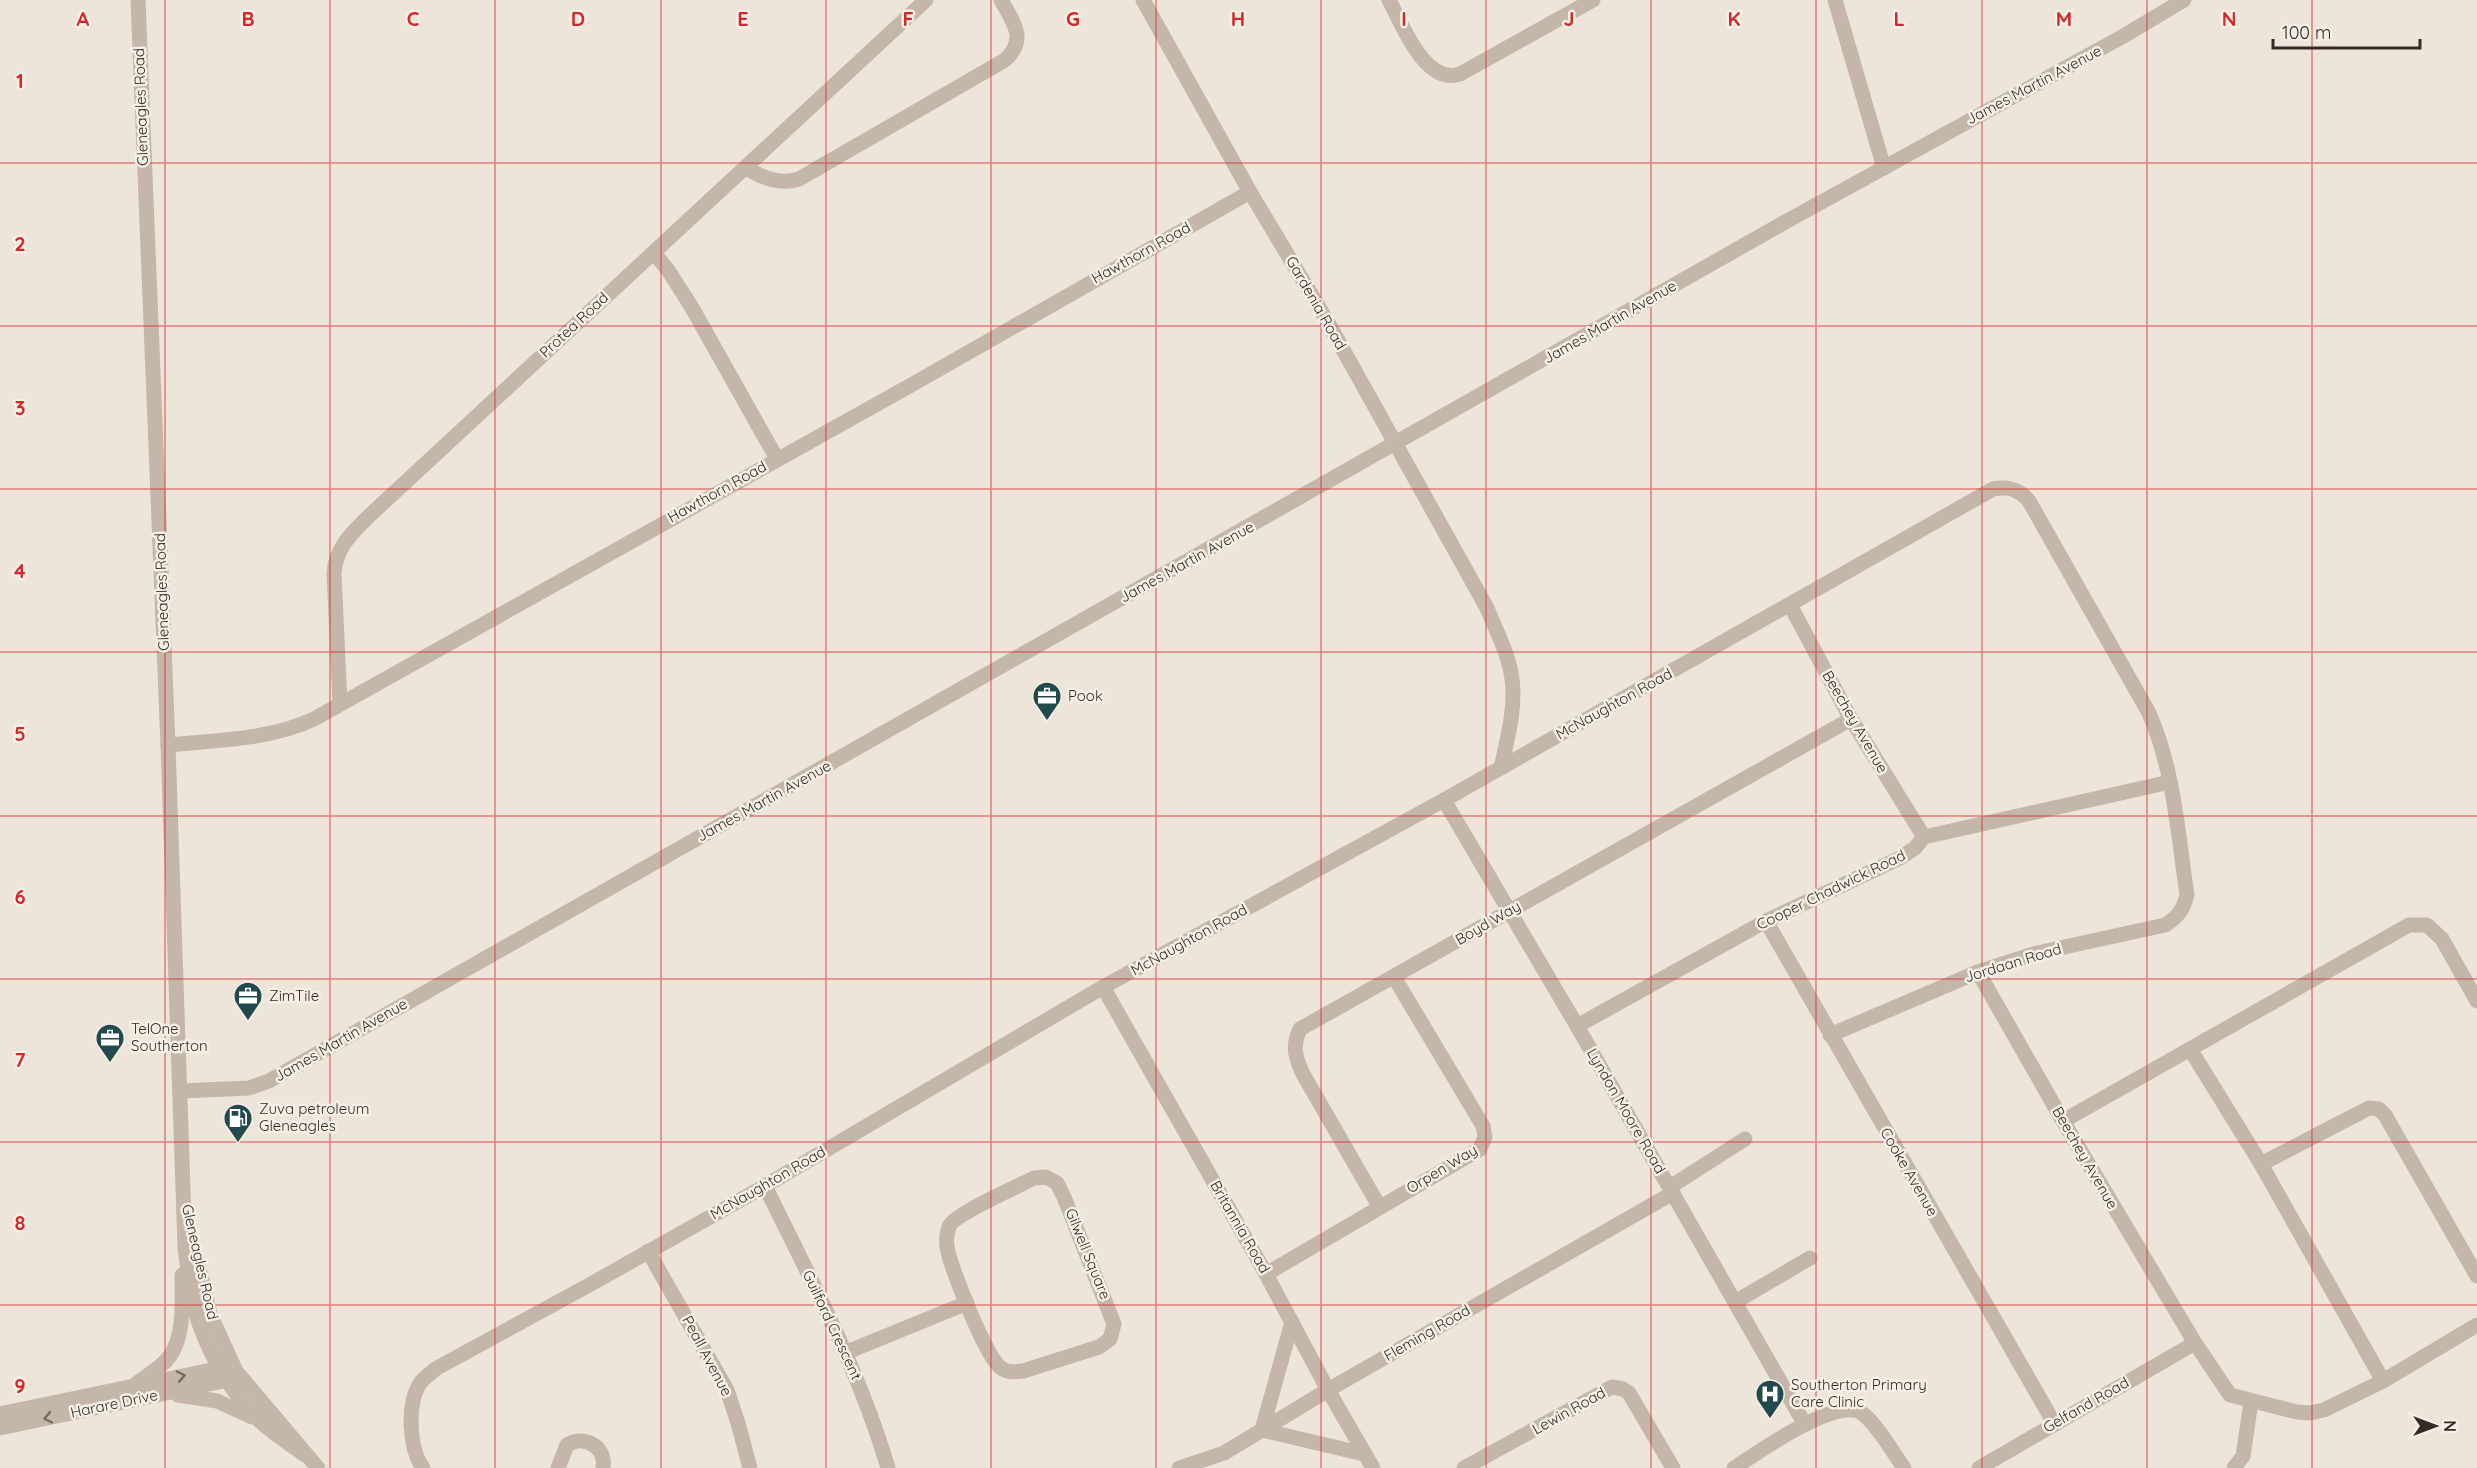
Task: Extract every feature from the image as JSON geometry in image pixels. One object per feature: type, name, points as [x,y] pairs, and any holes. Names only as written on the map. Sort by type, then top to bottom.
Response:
[{"type":"street","name":"Gleneagles Road","points":[[138,0],[168,745],[185,1248],[194,1305],[209,1346],[228,1373]]},
{"type":"street","name":"Protea Road","points":[[340,703],[334,573],[337,555],[345,541],[384,502],[926,0]]},
{"type":"street","points":[[746,168],[768,179],[791,182],[799,179],[1005,60],[1017,45],[1018,35],[1000,0]]},
{"type":"street","name":"Gardenia Road","points":[[1143,0],[1250,192],[1326,319],[1487,608],[1507,656],[1512,680],[1511,718],[1501,768]]},
{"type":"street","points":[[1389,0],[1420,56],[1436,73],[1444,76],[1460,74],[1593,0]]},
{"type":"street","points":[[1834,0],[1884,168]]},
{"type":"street","name":"James Martin Avenue","points":[[180,1091],[249,1088],[269,1081],[2184,0]]},
{"type":"street","name":"Hawthorn Road","points":[[168,745],[245,738],[284,730],[314,719],[913,384],[1250,192]]},
{"type":"street","points":[[654,253],[692,306],[777,459]]},
{"type":"street","name":"McNaughton Road","points":[[423,1468],[414,1452],[412,1411],[418,1388],[436,1368],[765,1186],[1103,987],[1444,800],[1993,489],[2012,488],[2023,493],[2029,501],[2149,713],[2158,733],[2170,782]]},
{"type":"street","name":"Beechey Avenue","points":[[1790,604],[1851,719],[1924,837]]},
{"type":"street","name":"Boyd Way","points":[[1379,1206],[1303,1074],[1295,1056],[1294,1042],[1300,1029],[1851,719]]},
{"type":"street","name":"Cooper Chadwick Road","points":[[1577,1026],[1766,921],[1900,858],[1915,848],[1924,837],[2170,782]]},
{"type":"street","name":"Jordaan Road","points":[[1830,1035],[1978,972],[2037,953],[2165,925],[2176,918],[2184,909],[2187,895],[2170,782]]},
{"type":"street","name":"Lyndon Moore Road","points":[[1444,800],[1672,1190],[1804,1423]]},
{"type":"street","name":"Cooke Avenue","points":[[1766,921],[2054,1423]]},
{"type":"street","points":[[2063,1121],[2409,925],[2427,925],[2442,939],[2477,1001]]},
{"type":"street","name":"Beechey Avenue","points":[[1978,972],[1999,1004],[2063,1121],[2195,1343],[2230,1395],[2251,1402],[2310,1413],[2324,1410],[2383,1381],[2477,1325]]},
{"type":"street","name":"Orpen Way","points":[[1266,1274],[1480,1149],[1485,1137],[1483,1126],[1394,977]]},
{"type":"street","name":"Britannia Road","points":[[1103,987],[1373,1468]]},
{"type":"street","points":[[2190,1049],[2261,1164],[2383,1381]]},
{"type":"street","points":[[2261,1164],[2369,1108],[2379,1109],[2385,1115],[2477,1276]]},
{"type":"street","name":"Fleming Road","points":[[1179,1468],[1224,1454],[1328,1390],[1672,1190],[1745,1139]]},
{"type":"street","name":"Gilwell Square","points":[[1046,1177],[1057,1183],[1109,1306],[1114,1324],[1110,1339],[1099,1347],[1023,1371],[1010,1372],[1000,1368],[992,1359],[967,1303],[946,1246],[951,1223],[1034,1178],[1046,1177]]},
{"type":"street","name":"Gleneagles Road","points":[[183,1185],[200,1277],[228,1373]]},
{"type":"street","name":"Guilford Crescent","points":[[765,1186],[847,1352],[873,1418],[888,1468]]},
{"type":"street","points":[[132,1387],[169,1358],[174,1349],[180,1326],[185,1248]]},
{"type":"street","name":"Peall Avenue","points":[[648,1251],[726,1390],[736,1414],[750,1468]]},
{"type":"street","points":[[1735,1302],[1810,1258]]},
{"type":"street","points":[[847,1352],[967,1303]]},
{"type":"street","points":[[1292,1322],[1263,1430],[1364,1454]]},
{"type":"street","name":"Gelfand Road","points":[[1979,1468],[2195,1343]]},
{"type":"street","points":[[228,1373],[260,1421]]},
{"type":"street","points":[[228,1373],[318,1468]]},
{"type":"street","name":"Harare Drive","points":[[0,1414],[132,1387],[228,1373]]},
{"type":"street","name":"Harare Drive","points":[[0,1428],[164,1393],[228,1373]]},
{"type":"street","name":"Lewin Road","points":[[1464,1468],[1612,1387],[1629,1393],[1673,1468]]},
{"type":"street","points":[[164,1393],[217,1401],[260,1421],[305,1455]]},
{"type":"street","points":[[2234,1468],[2243,1455],[2251,1402]]},
{"type":"street","points":[[1734,1468],[1804,1423],[1845,1410],[1857,1411],[1867,1418],[1904,1468]]},
{"type":"street","points":[[558,1468],[567,1445],[582,1440],[596,1447],[603,1456],[603,1468]]},
{"type":"place","name":"Pook","points":[[1047,722]]},
{"type":"place","name":"ZimTile","points":[[248,1022]]},
{"type":"place","name":"TelOne Southerton","points":[[110,1064]]},
{"type":"place","name":"Zuva petroleum Gleneagles","points":[[238,1144]]},
{"type":"place","name":"Southerton Primary Care Clinic","points":[[1770,1420]]}]
